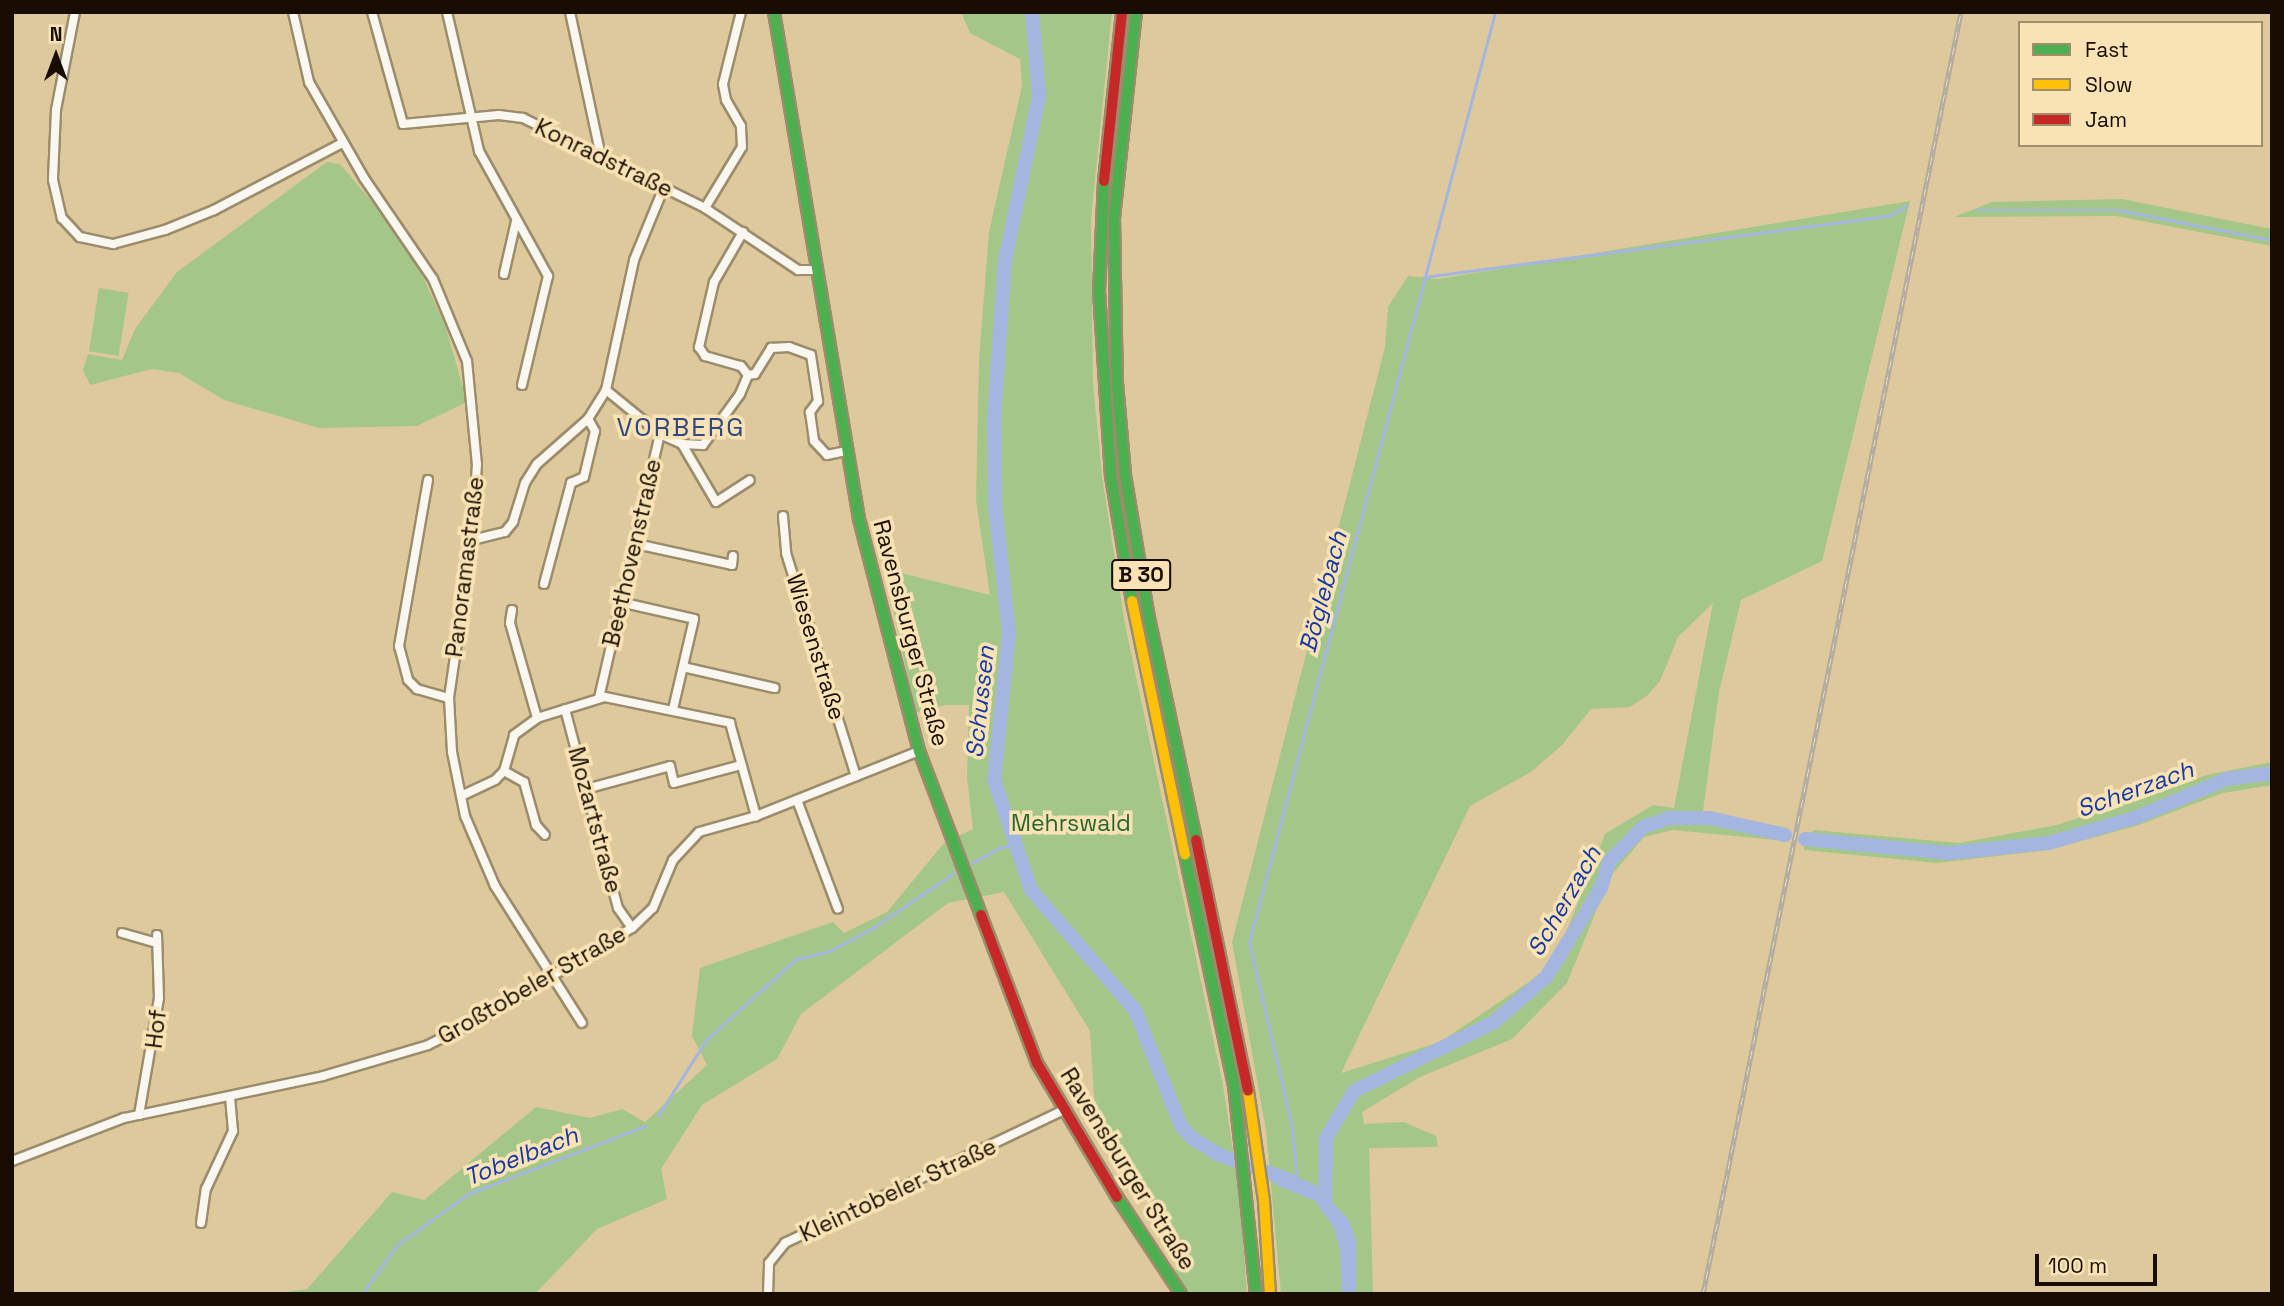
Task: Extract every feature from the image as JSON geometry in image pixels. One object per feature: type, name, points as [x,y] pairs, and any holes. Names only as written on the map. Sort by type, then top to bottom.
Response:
[{"type":"main road","name":"Ravensburger Straße","points":[[774,12],[846,451],[878,606],[919,751],[1015,1011],[1062,1111],[1181,1294]]},
{"type":"main road","name":"B 30","points":[[1122,12],[1100,220],[1100,331],[1111,476],[1131,599],[1210,965],[1241,1129],[1256,1294]]},
{"type":"main road","name":"B 30","points":[[1136,12],[1114,219],[1117,383],[1125,475],[1149,618],[1226,974],[1255,1130],[1264,1201],[1270,1294]]},
{"type":"street","points":[[75,12],[56,110],[53,180],[62,218],[80,237],[113,244],[165,230],[214,211],[342,143]]},
{"type":"street","name":"Panoramastraße","points":[[293,12],[309,82],[342,143],[433,279],[467,361],[477,464],[472,540],[449,698],[452,752],[461,796],[495,886],[550,977],[582,1023]]},
{"type":"street","name":"Konradstraße","points":[[372,12],[403,124],[472,117],[523,118],[600,152],[705,208],[798,270],[817,270]]},
{"type":"street","points":[[447,12],[479,151],[548,276],[522,385]]},
{"type":"street","points":[[570,12],[600,152]]},
{"type":"street","points":[[705,208],[742,147],[741,126],[726,100],[723,84],[741,12]]},
{"type":"street","points":[[472,540],[505,532],[513,522],[525,483],[537,464],[588,419],[606,390],[634,260],[663,187]]},
{"type":"street","points":[[504,274],[516,221]]},
{"type":"street","points":[[743,232],[714,282],[699,347],[705,356],[741,366],[748,375]]},
{"type":"street","points":[[748,375],[755,374],[771,348],[789,347],[811,355],[818,401],[810,412],[814,441],[827,455],[846,451]]},
{"type":"street","points":[[660,434],[682,444],[702,445],[740,394],[748,375]]},
{"type":"street","name":"Beethovenstraße","points":[[599,698],[660,434],[606,390]]},
{"type":"street","points":[[544,584],[571,483],[584,477],[595,431],[588,419]]},
{"type":"street","points":[[682,444],[716,502],[750,480]]},
{"type":"street","points":[[428,480],[398,646],[408,680],[416,689],[449,698]]},
{"type":"street","name":"Wiesenstraße","points":[[783,516],[786,553],[856,776]]},
{"type":"street","points":[[636,544],[732,565],[733,556]]},
{"type":"street","points":[[620,601],[694,620],[673,709]]},
{"type":"street","points":[[512,610],[510,623],[537,718]]},
{"type":"street","points":[[683,667],[775,688]]},
{"type":"street","points":[[461,796],[495,780],[504,771],[514,735],[537,718],[599,698],[673,709],[730,723],[756,816]]},
{"type":"street","name":"Mozartstraße","points":[[565,709],[618,908],[632,928]]},
{"type":"street","name":"Großtobeler Straße","points":[[12,1161],[139,1115],[230,1098],[428,1045],[632,928],[653,908],[673,860],[688,839],[706,828],[756,816],[919,751]]},
{"type":"street","points":[[586,789],[670,766],[674,783],[741,765]]},
{"type":"street","points":[[504,771],[524,782],[536,825],[545,835]]},
{"type":"street","points":[[797,800],[838,909]]},
{"type":"street","name":"Hof","points":[[122,933],[157,939],[159,1007],[139,1115]]},
{"type":"street","points":[[201,1223],[206,1189],[233,1131],[230,1098]]},
{"type":"street","name":"Kleintobeler Straße","points":[[768,1294],[769,1263],[785,1242],[1062,1111]]},
{"type":"green space","name":"Mehrswald","points":[[961,12],[1112,12],[1091,219],[1093,383],[1102,476],[1125,625],[1223,1085],[1240,1197],[1247,1294],[1181,1294],[1171,1277],[1184,1258],[1183,1248],[1095,1112],[1090,1031],[1004,892],[948,903],[801,1014],[777,1059],[702,1105],[661,1169],[667,1199],[597,1229],[535,1294],[273,1294],[307,1289],[392,1192],[424,1200],[536,1107],[590,1118],[622,1109],[645,1122],[707,1065],[692,1036],[700,968],[833,922],[844,933],[887,912],[944,843],[973,829],[967,778],[969,705],[946,705],[915,713],[885,569],[990,595],[976,500],[979,360],[989,232],[1022,86],[1020,59],[970,33]]},
{"type":"green space","points":[[327,162],[340,164],[394,228],[424,279],[446,328],[467,402],[417,426],[319,428],[224,400],[179,373],[152,369],[90,385],[83,370],[88,354],[122,360],[135,329],[177,272]]},
{"type":"green space","points":[[2122,199],[2272,229],[2272,246],[2116,216],[1954,217],[1992,202]]},
{"type":"green space","points":[[1910,201],[1822,561],[1741,600],[1719,692],[1703,811],[1783,827],[1777,840],[1673,830],[1644,837],[1610,877],[1567,983],[1512,1039],[1420,1077],[1362,1112],[1364,1124],[1404,1122],[1436,1136],[1438,1147],[1369,1148],[1373,1294],[1281,1294],[1266,1130],[1232,942],[1385,347],[1388,307],[1408,276],[1438,279]],"holes":[[[1713,603],[1674,808],[1653,805],[1605,834],[1563,940],[1544,972],[1440,1042],[1341,1073],[1470,806],[1531,772],[1562,745],[1591,709],[1630,707],[1648,695],[1660,681],[1678,637]]]},
{"type":"green space","points":[[99,288],[129,293],[119,356],[89,351]]},
{"type":"green space","points":[[2272,762],[2272,785],[2223,793],[2136,826],[2048,850],[1937,863],[1804,850],[1805,839],[1814,830],[1959,843],[2057,825],[2207,775]]},
{"type":"water","points":[[1274,1168],[1314,1184],[1349,1220],[1356,1241],[1356,1294],[1342,1294],[1340,1250],[1334,1228],[1315,1201],[1276,1185]]},
{"type":"waterway","name":"Schussen","points":[[1032,12],[1039,96],[1005,260],[994,418],[995,506],[1009,633],[994,780],[1031,890],[1135,1010],[1181,1126],[1192,1138],[1219,1155],[1292,1181]]},
{"type":"waterway","name":"Böglebach","points":[[1297,1179],[1291,1123],[1249,942],[1495,12]]},
{"type":"waterway","points":[[1424,277],[1888,216],[1907,206]]},
{"type":"waterway","points":[[1977,210],[2119,210],[2272,240]]},
{"type":"waterway","name":"Scherzach","points":[[1805,839],[1949,853],[2049,843],[2137,817],[2227,779],[2272,773]]},
{"type":"waterway","name":"Scherzach","points":[[1325,1201],[1326,1138],[1354,1091],[1494,1022],[1546,977],[1601,888],[1609,862],[1643,827],[1669,818],[1710,818],[1785,835]]},
{"type":"waterway","name":"Tobelbach","points":[[972,863],[1001,847],[1013,846]]},
{"type":"waterway","name":"Tobelbach","points":[[658,1116],[706,1040],[796,959],[830,951],[871,929],[954,873]]},
{"type":"waterway","name":"Tobelbach","points":[[362,1294],[397,1245],[468,1194],[645,1126]]},
{"type":"railway","points":[[1703,1294],[1961,12]]},
{"type":"traffic: fast","points":[[774,12],[859,519],[919,751],[981,915]]},
{"type":"traffic: fast","points":[[1136,12],[1114,219],[1117,383],[1125,475],[1149,618],[1196,840]]},
{"type":"traffic: fast","points":[[1104,181],[1099,291],[1111,476],[1132,601]]},
{"type":"traffic: fast","points":[[1185,855],[1234,1085],[1256,1294]]},
{"type":"traffic: fast","points":[[1117,1197],[1181,1294]]},
{"type":"traffic: slow","points":[[1132,601],[1185,855]]},
{"type":"traffic: slow","points":[[1248,1091],[1264,1201],[1270,1294]]},
{"type":"traffic: jam","points":[[1104,181],[1122,12]]},
{"type":"traffic: jam","points":[[1196,840],[1248,1091]]},
{"type":"traffic: jam","points":[[981,915],[1037,1063],[1117,1197]]},
{"type":"district","name":"VORBERG","points":[[681,428]]}]
